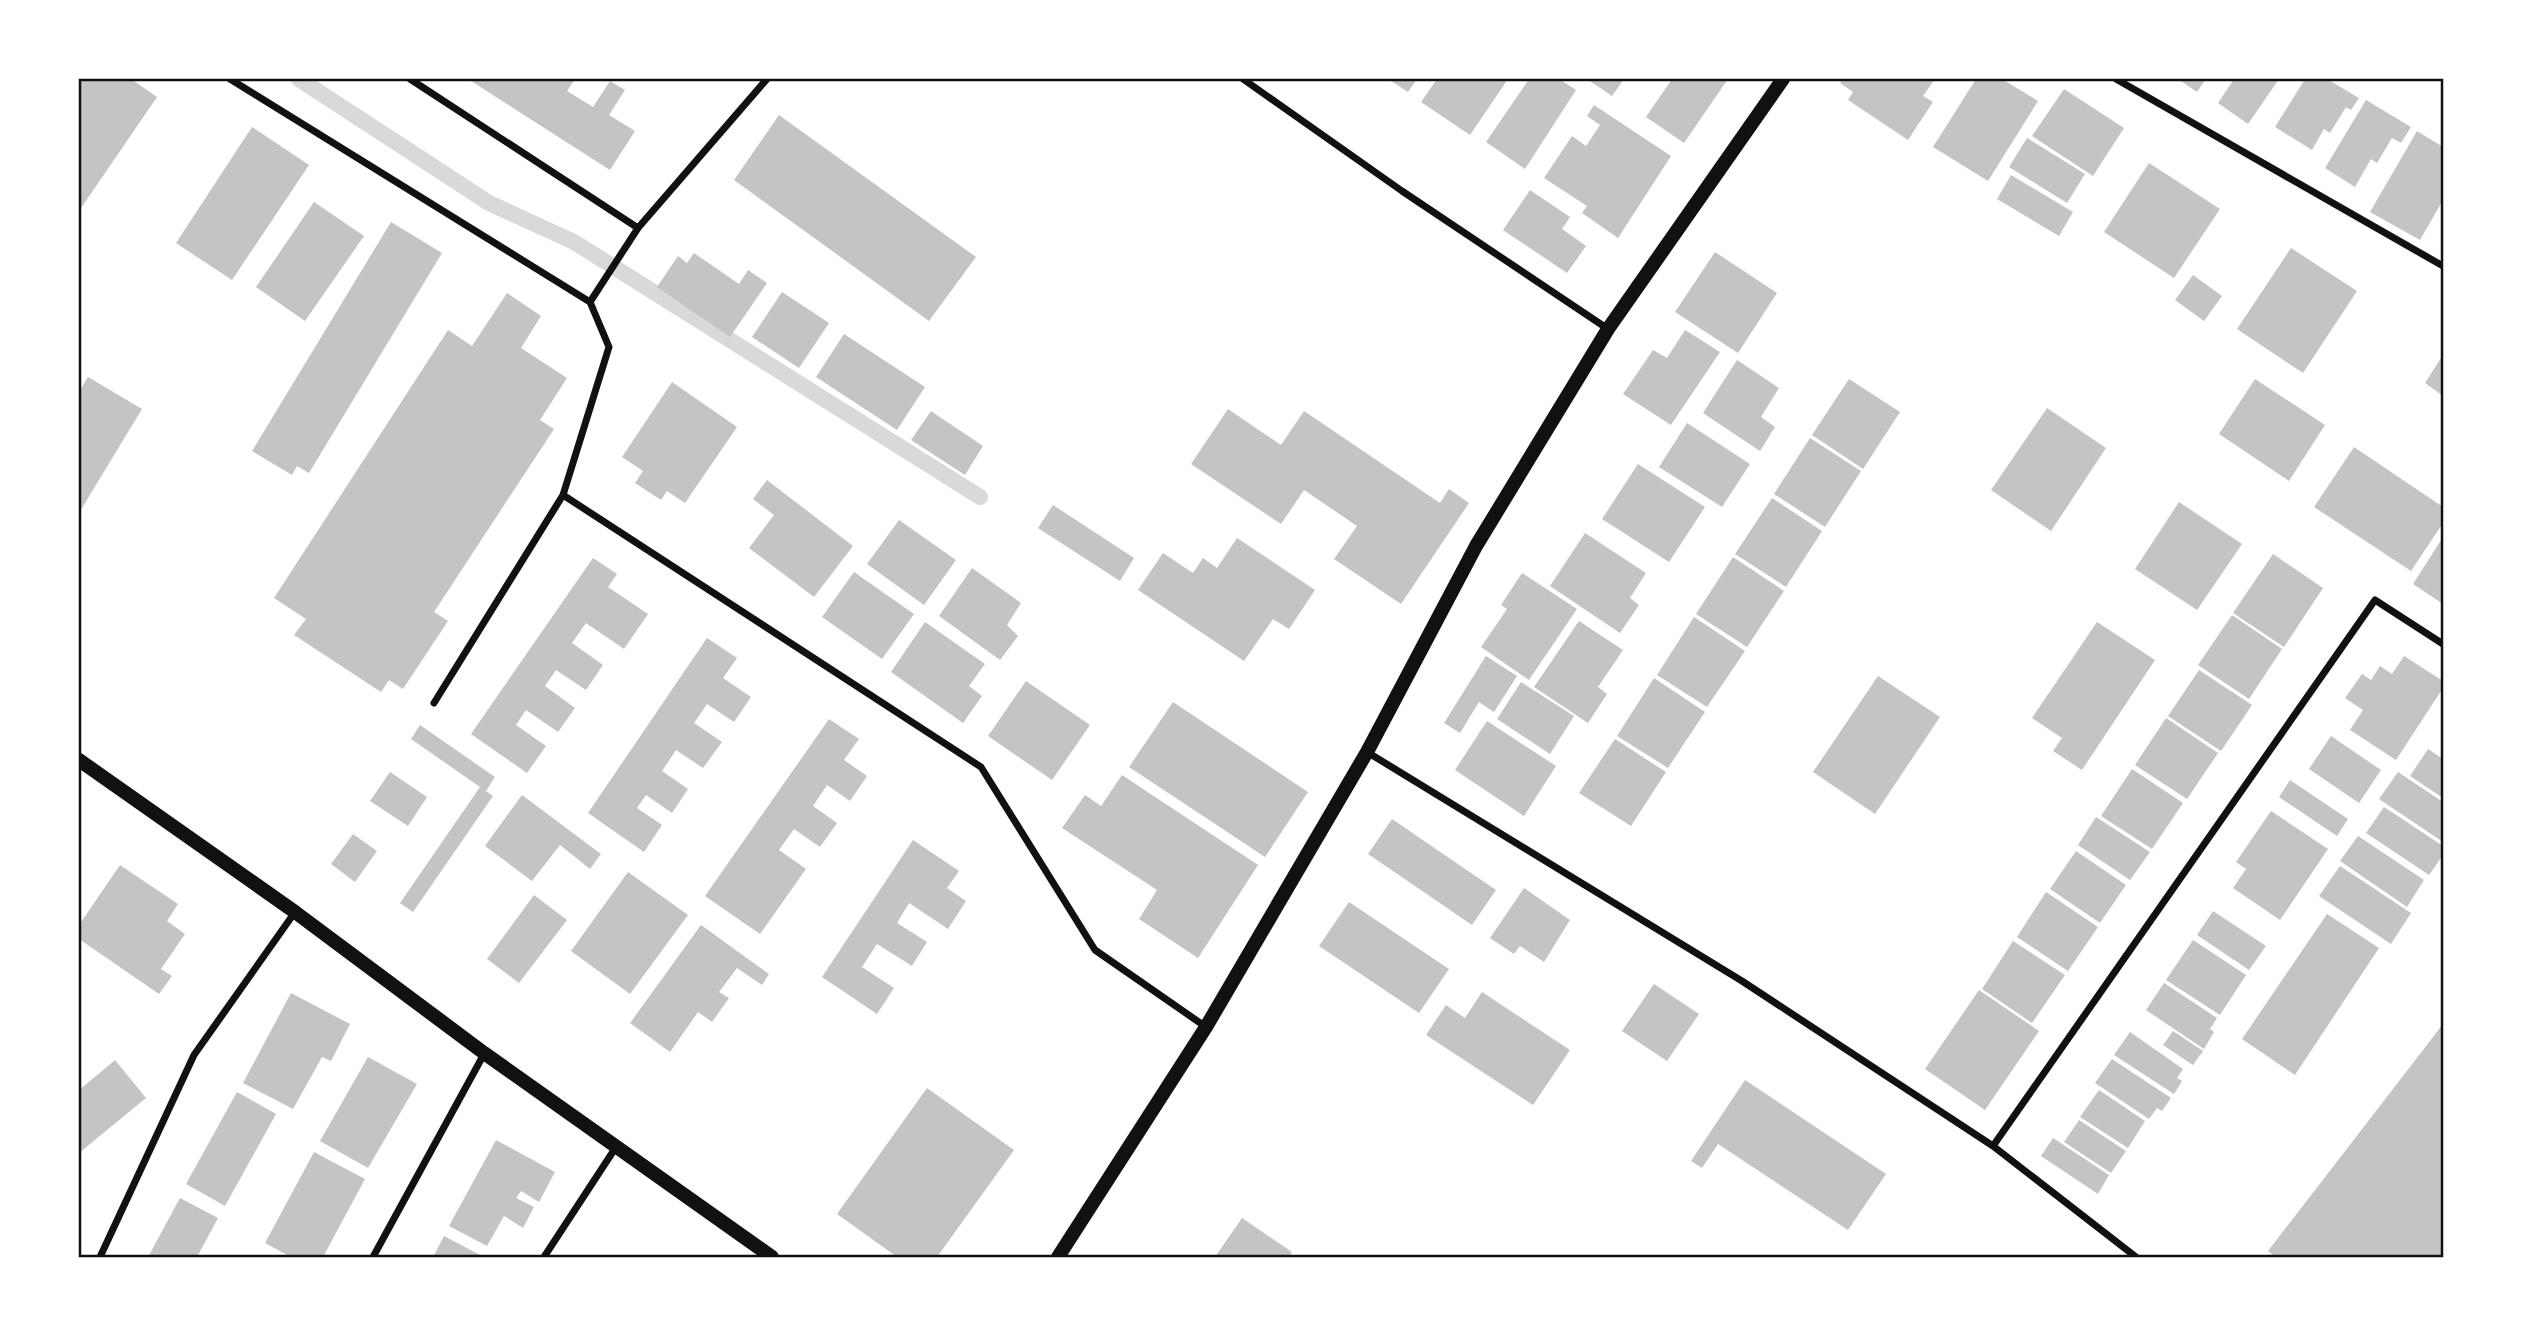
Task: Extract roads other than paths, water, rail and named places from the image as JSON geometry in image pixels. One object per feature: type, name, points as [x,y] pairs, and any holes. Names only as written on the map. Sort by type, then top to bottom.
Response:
[{"type":"main road","points":[[1058,1257],[1206,1027],[1367,752],[1476,546],[1608,329],[1781,79]]},
{"type":"main road","points":[[79,760],[295,912],[484,1053],[772,1257]]},
{"type":"street","points":[[230,79],[590,302],[609,347],[563,495],[434,703]]},
{"type":"street","points":[[410,79],[638,228]]},
{"type":"street","points":[[590,302],[638,228],[767,79]]},
{"type":"street","points":[[1243,79],[1402,191],[1608,329]]},
{"type":"street","points":[[2116,79],[2443,266]]},
{"type":"street","points":[[563,495],[981,767],[1095,950],[1206,1027]]},
{"type":"street","points":[[1993,1146],[2375,600],[2443,644]]},
{"type":"street","points":[[1367,752],[1742,981],[1993,1146],[2136,1257]]},
{"type":"street","points":[[100,1257],[194,1055],[295,912]]},
{"type":"street","points":[[373,1257],[484,1053]]},
{"type":"street","points":[[544,1257],[616,1147]]},
{"type":"waterway","points":[[299,79],[489,203],[574,242],[980,497]]}]
